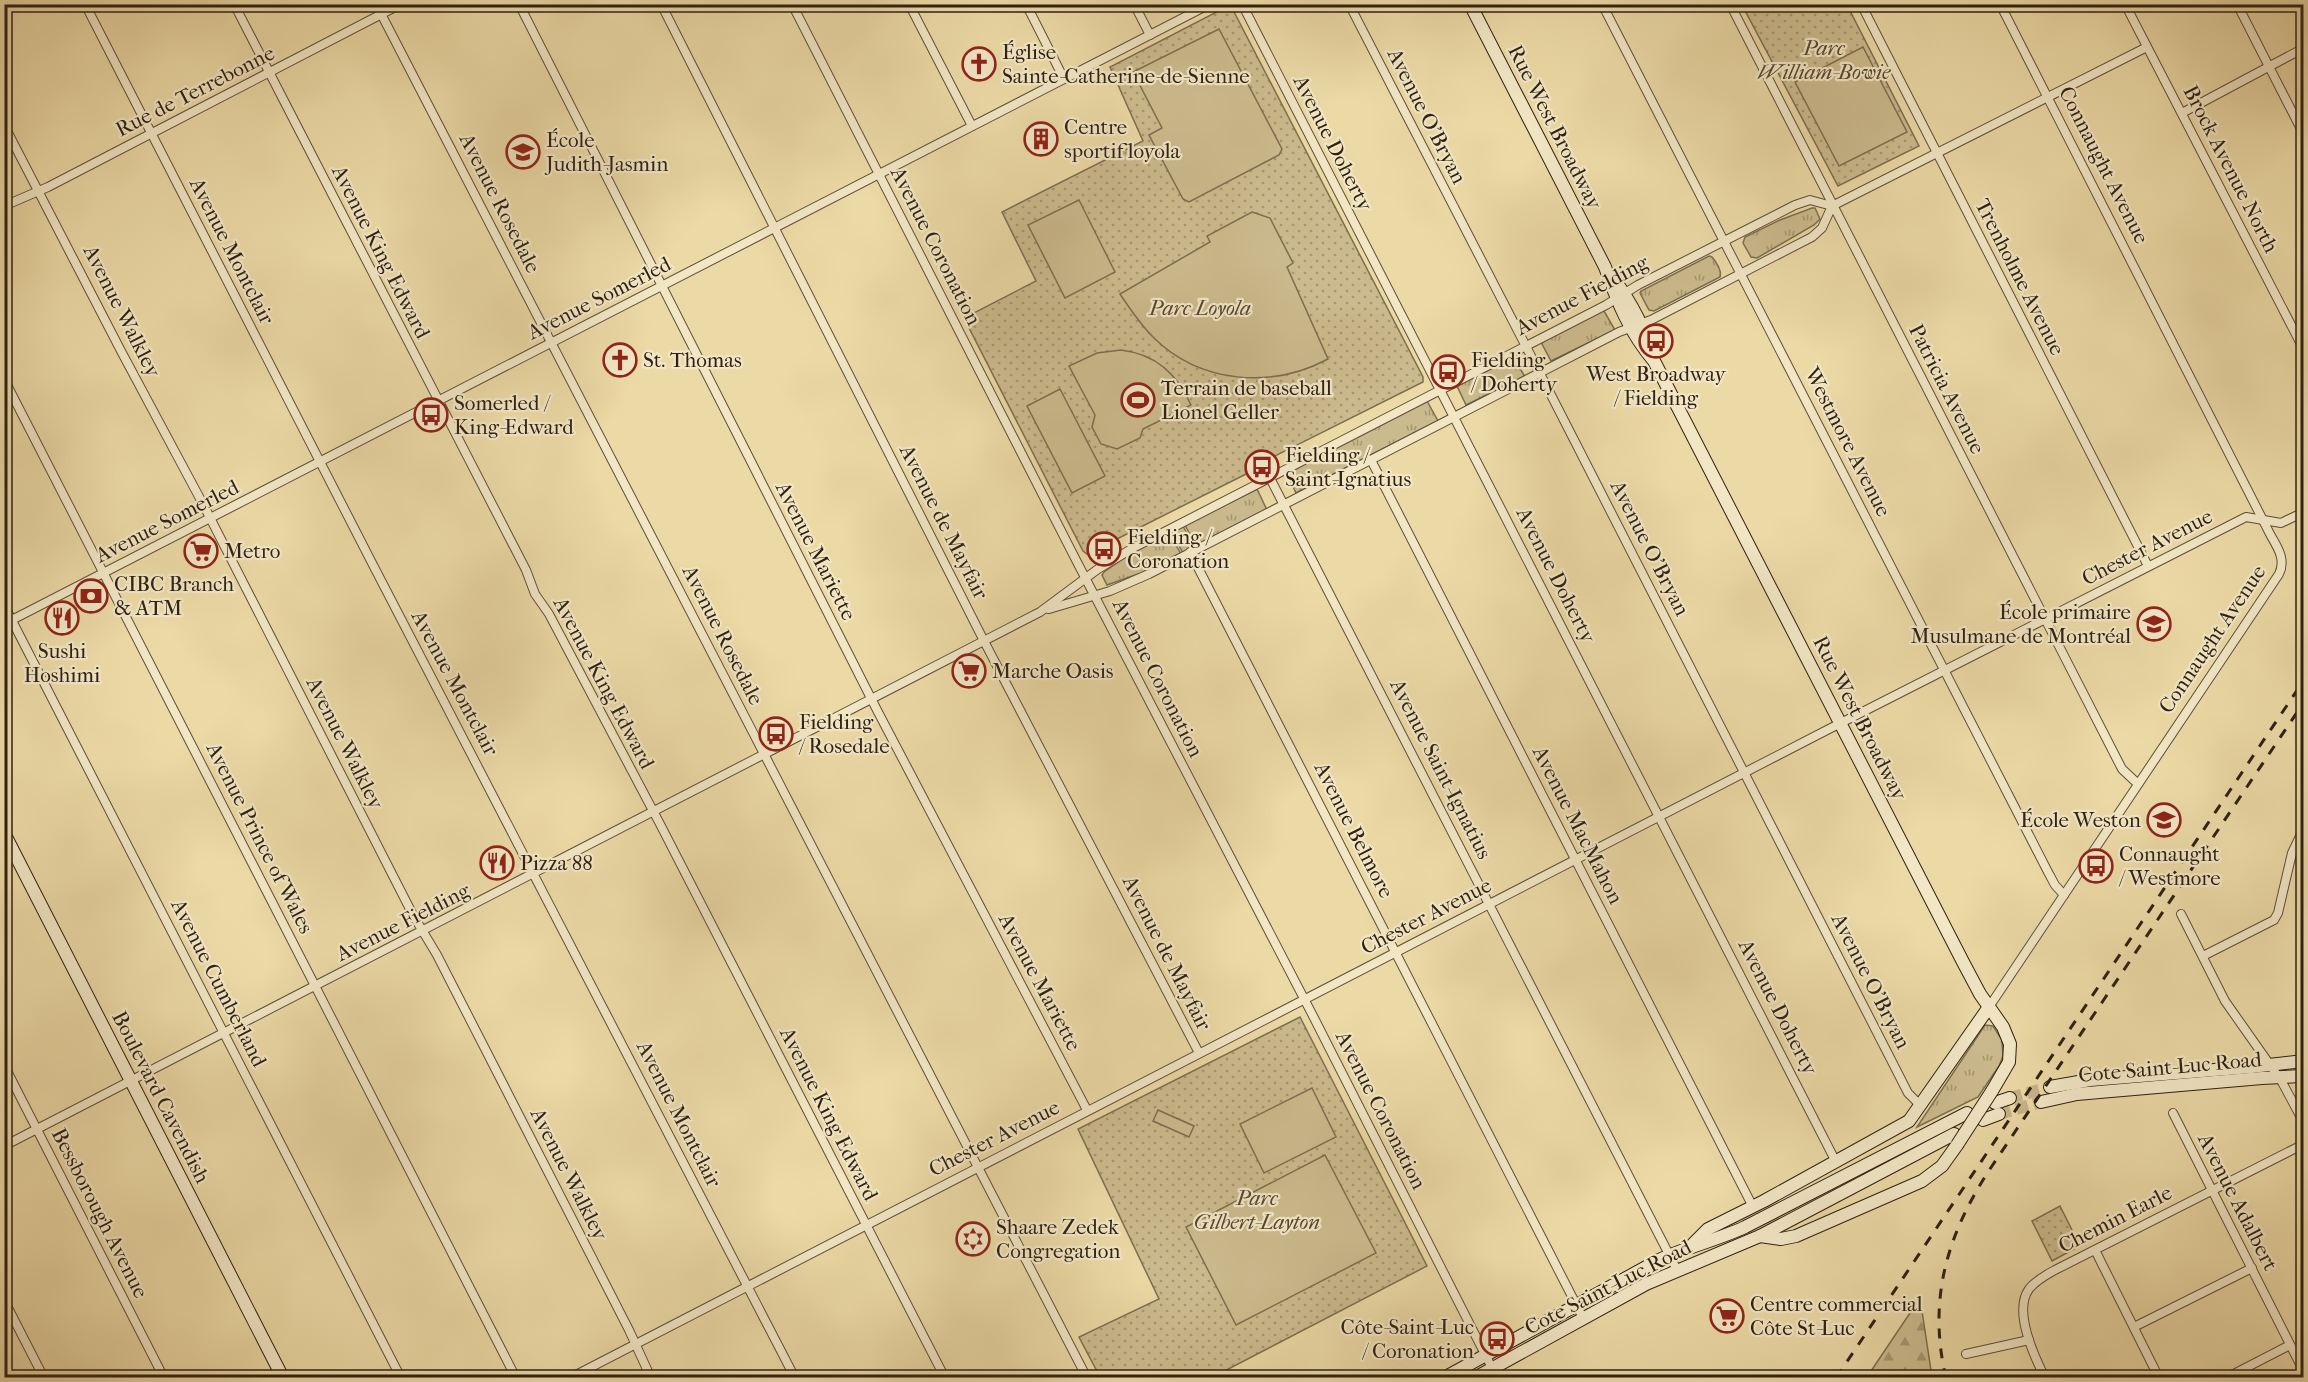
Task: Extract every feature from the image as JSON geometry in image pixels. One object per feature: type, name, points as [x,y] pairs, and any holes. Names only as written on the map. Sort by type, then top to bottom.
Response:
[{"type":"main road","name":"Rue West Broadway","points":[[1470,4],[1636,326],[1648,337],[1654,361],[1963,962],[2006,1033],[2011,1050],[1995,1103]]},
{"type":"main road","name":"Boulevard Cavendish","points":[[4,833],[283,1377]]},
{"type":"main road","name":"Connaught Avenue","points":[[1921,1106],[1989,1007]]},
{"type":"main road","name":"Cote Saint-Luc Road","points":[[2041,1102],[2077,1094],[2275,1071],[2304,1061]]},
{"type":"main road","name":"Cote Saint-Luc Road","points":[[2050,1087],[2090,1080],[2275,1071],[2304,1076]]},
{"type":"main road","points":[[1983,1120],[1995,1103],[2010,1098]]},
{"type":"main road","name":"Cote Saint-Luc Road","points":[[1476,1377],[1646,1284],[1760,1236],[1955,1139],[1995,1103]]},
{"type":"main road","name":"Cote Saint-Luc Road","points":[[1692,1246],[1708,1229],[1753,1207],[1909,1121],[1921,1106]]},
{"type":"main road","name":"Cote Saint-Luc Road","points":[[1444,1377],[1669,1256],[1692,1246],[1714,1241],[1745,1227],[1967,1113]]},
{"type":"main road","name":"Cote Saint-Luc Road","points":[[1760,1236],[1781,1239],[1796,1236],[1922,1181],[1942,1166],[1955,1139]]},
{"type":"street","name":"Avenue Montclair","points":[[86,4],[795,1377]]},
{"type":"street","name":"Avenue King Edward","points":[[234,4],[526,570],[535,594],[549,614],[653,812],[945,1377]]},
{"type":"street","name":"Avenue Rosedale","points":[[376,4],[1087,1377]]},
{"type":"street","name":"Rue de Terrebonne","points":[[4,206],[40,191],[401,4]]},
{"type":"street","name":"Avenue Mariette","points":[[519,4],[872,699],[1087,1110]]},
{"type":"street","name":"Avenue de Mayfair","points":[[661,4],[984,641],[1199,1053]]},
{"type":"street","name":"Avenue Coronation","points":[[792,4],[1492,1368]]},
{"type":"street","points":[[909,4],[972,126]]},
{"type":"street","points":[[1026,4],[1064,79]]},
{"type":"street","points":[[1134,4],[1150,35]]},
{"type":"street","name":"Avenue Somerled","points":[[8,622],[1210,4]]},
{"type":"street","name":"Avenue Doherty","points":[[1242,4],[1836,1162]]},
{"type":"street","name":"Avenue O'Bryan","points":[[1349,4],[1746,773],[1908,1093],[1921,1106]]},
{"type":"street","name":"Westmore Avenue","points":[[1602,4],[2052,879],[2064,895]]},
{"type":"street","name":"Patricia Avenue","points":[[1730,4],[2122,769],[2138,784]]},
{"type":"street","name":"Trenholme Avenue","points":[[1861,4],[2148,566]]},
{"type":"street","name":"Connaught Avenue","points":[[1989,1007],[2281,570],[2282,558],[2000,4]]},
{"type":"street","name":"Brock Avenue North","points":[[2125,4],[2304,350]]},
{"type":"street","points":[[2237,4],[2304,135]]},
{"type":"street","points":[[1832,206],[2147,47]]},
{"type":"street","points":[[2182,113],[2304,48]]},
{"type":"street","name":"Avenue Walkley","points":[[4,125],[422,932],[442,965],[651,1377]]},
{"type":"street","name":"Avenue Fielding","points":[[4,1146],[1040,612],[1086,578],[1133,548],[1525,346],[1723,240],[1807,200],[1832,206],[1825,223],[1817,233],[1741,274],[1540,373],[1144,576],[1095,595],[1040,612]]},
{"type":"street","name":"Avenue Prince of Wales","points":[[4,380],[516,1377]]},
{"type":"street","name":"Avenue MacMahon","points":[[1371,460],[1753,1207]]},
{"type":"street","name":"Avenue Saint-Ignatius","points":[[1270,477],[1677,1270]]},
{"type":"street","name":"Chester Avenue","points":[[570,1377],[2246,517],[2281,523],[2304,512]]},
{"type":"street","name":"Avenue Belmore","points":[[1190,552],[1397,951],[1583,1318]]},
{"type":"street","name":"Avenue Cumberland","points":[[4,605],[8,622],[225,1033],[401,1377]]},
{"type":"street","points":[[2203,956],[2274,920],[2280,907],[2292,853],[2304,828]]},
{"type":"street","points":[[2181,914],[2225,1001],[2275,1071],[2304,1123]]},
{"type":"street","name":"Bessborough Avenue","points":[[4,1065],[164,1377]]},
{"type":"street","name":"Avenue Adalbert","points":[[2173,1113],[2304,1372]]},
{"type":"street","name":"Chemin Earle","points":[[2044,1377],[2029,1340],[2023,1315],[2025,1296],[2029,1289],[2050,1273],[2304,1144]]},
{"type":"street","points":[[2095,1250],[2159,1377]]},
{"type":"street","points":[[2134,1327],[2252,1268]]},
{"type":"street","points":[[4,1300],[44,1377]]},
{"type":"street","points":[[1966,1354],[2029,1340]]},
{"type":"street","points":[[2226,1377],[2290,1345]]},
{"type":"green space","name":"Parc William-Bowie","points":[[1742,5],[1847,5],[1919,146],[1838,186]]},
{"type":"green space","name":"Parc Loyola","points":[[1228,6],[1232,8],[1423,377],[1423,382],[1087,554],[1083,551],[964,318],[1036,281],[1002,212],[1143,141],[1110,67]]},
{"type":"green space","points":[[1219,29],[1282,149],[1279,155],[1189,202],[1183,199],[1149,135],[1162,128],[1133,72]]},
{"type":"green space","points":[[1863,47],[1907,132],[1839,166],[1795,82]]},
{"type":"green space","points":[[1079,200],[1115,272],[1065,298],[1028,225]]},
{"type":"green space","points":[[1815,208],[1820,219],[1814,225],[1757,258],[1751,257],[1743,243],[1745,237]]},
{"type":"green space","points":[[1252,212],[1270,218],[1293,263],[1287,267],[1328,359],[1306,369],[1260,378],[1214,373],[1172,353],[1139,322],[1120,294],[1210,242],[1207,236]]},
{"type":"green space","points":[[1709,256],[1718,267],[1720,277],[1654,311],[1649,310],[1641,291]]},
{"type":"green space","points":[[1602,311],[1615,330],[1551,361],[1542,344],[1543,341]]},
{"type":"green space","name":"Terrain de baseball Lionel Geller","points":[[1121,350],[1145,356],[1164,367],[1179,384],[1191,405],[1143,429],[1140,438],[1117,449],[1101,444],[1092,427],[1095,415],[1069,366],[1097,353]]},
{"type":"green space","points":[[1513,357],[1523,377],[1466,405],[1457,386]]},
{"type":"green space","points":[[1060,389],[1105,476],[1072,493],[1027,406]]},
{"type":"green space","points":[[1427,401],[1438,421],[1296,493],[1287,474],[1290,471]]},
{"type":"green space","points":[[1257,489],[1265,510],[1196,546],[1185,525]]},
{"type":"green space","points":[[1183,526],[1194,547],[1183,553],[1171,531]]},
{"type":"green space","points":[[1169,533],[1181,554],[1141,573],[1107,585],[1102,575],[1104,572],[1133,552]]},
{"type":"green space","name":"Parc Gilbert-Layton","points":[[1300,1017],[1427,1266],[1213,1377],[1100,1377],[1079,1337],[1159,1299],[1078,1129]]},
{"type":"green space","points":[[1985,1025],[1993,1026],[2002,1040],[2003,1056],[1999,1066],[1978,1097],[1917,1127]]},
{"type":"green space","points":[[1312,1088],[1336,1137],[1264,1173],[1240,1124]]},
{"type":"green space","points":[[1158,1110],[1194,1126],[1189,1137],[1153,1121]]},
{"type":"green space","points":[[1325,1155],[1376,1253],[1236,1325],[1186,1227]]},
{"type":"green space","points":[[2060,1206],[2080,1246],[2052,1261],[2032,1221]]},
{"type":"green space","points":[[1920,1298],[1932,1377],[1867,1377]]},
{"type":"tunnel","points":[[2010,1098],[2050,1087]]},
{"type":"tunnel","points":[[1999,1114],[2041,1102]]},
{"type":"railway","points":[[1836,1378],[2304,680]]},
{"type":"railway","points":[[1946,1378],[1939,1320],[1945,1267],[1953,1241],[1977,1191],[2304,702]]},
{"type":"place","name":"Église Sainte-Catherine-de-Sienne","points":[[979,64]]},
{"type":"place","name":"Centre sportif loyola","points":[[1041,139]]},
{"type":"place","name":"École Judith-Jasmin","points":[[523,152]]},
{"type":"place","name":"West Broadway / Fielding","points":[[1656,341]]},
{"type":"place","name":"St. Thomas","points":[[620,360]]},
{"type":"place","name":"Fielding / Doherty","points":[[1448,372]]},
{"type":"place","name":"Terrain de baseball Lionel Geller","points":[[1138,400]]},
{"type":"place","name":"Somerled / King-Edward","points":[[431,415]]},
{"type":"place","name":"Fielding / Saint-Ignatius","points":[[1262,467]]},
{"type":"place","name":"Fielding / Coronation","points":[[1104,549]]},
{"type":"place","name":"Metro","points":[[201,551]]},
{"type":"place","name":"CIBC Branch & ATM","points":[[91,596]]},
{"type":"place","name":"Sushi Hoshimi","points":[[62,618]]},
{"type":"place","name":"École primaire Musulmane de Montréal","points":[[2154,624]]},
{"type":"place","name":"Marche Oasis","points":[[969,671]]},
{"type":"place","name":"Fielding / Rosedale","points":[[776,734]]},
{"type":"place","name":"École Weston","points":[[2164,820]]},
{"type":"place","name":"Pizza 88","points":[[497,863]]},
{"type":"place","name":"Connaught / Westmore","points":[[2096,866]]},
{"type":"place","name":"Shaare Zedek Congregation","points":[[973,1239]]},
{"type":"place","name":"Centre commercial Côte St-Luc","points":[[1727,1316]]},
{"type":"place","name":"Côte-Saint-Luc / Coronation","points":[[1497,1339]]}]
